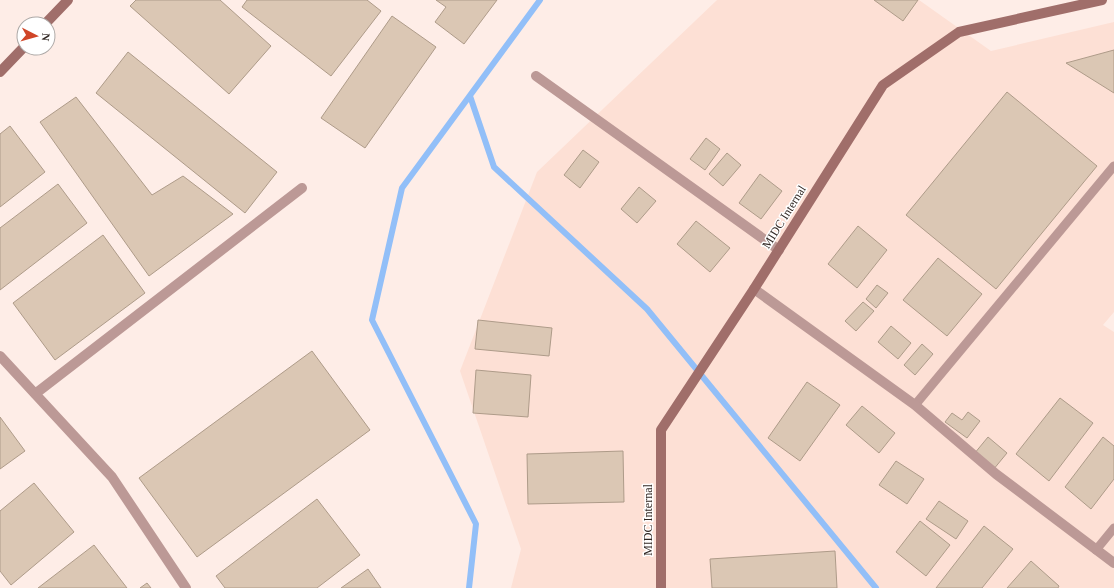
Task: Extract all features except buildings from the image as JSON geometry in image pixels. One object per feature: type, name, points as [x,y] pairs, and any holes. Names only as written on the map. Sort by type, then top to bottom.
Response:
[{"type":"street","points":[[53,16],[68,0]]},
{"type":"street","name":"MIDC Internal","points":[[661,588],[661,430],[729,328],[883,84],[959,32],[1102,0]]},
{"type":"street","points":[[0,71],[16,54]]},
{"type":"street","points":[[536,76],[779,250]]},
{"type":"street","points":[[36,394],[302,188]]},
{"type":"street","points":[[754,289],[915,405],[996,474],[1114,563]]},
{"type":"street","points":[[0,356],[112,477],[186,588]]},
{"type":"lane","points":[[915,405],[1114,166]]},
{"type":"lane","points":[[1096,550],[1114,528]]},
{"type":"shaded area","points":[[717,0],[919,0],[991,51],[1114,22],[1114,312],[1103,325],[1114,332],[1114,588],[511,588],[521,549],[460,371],[537,172]]},
{"type":"waterway","points":[[469,588],[476,524],[372,320],[402,188],[540,0]]},
{"type":"waterway","points":[[470,96],[494,167],[647,309],[876,588]]}]
